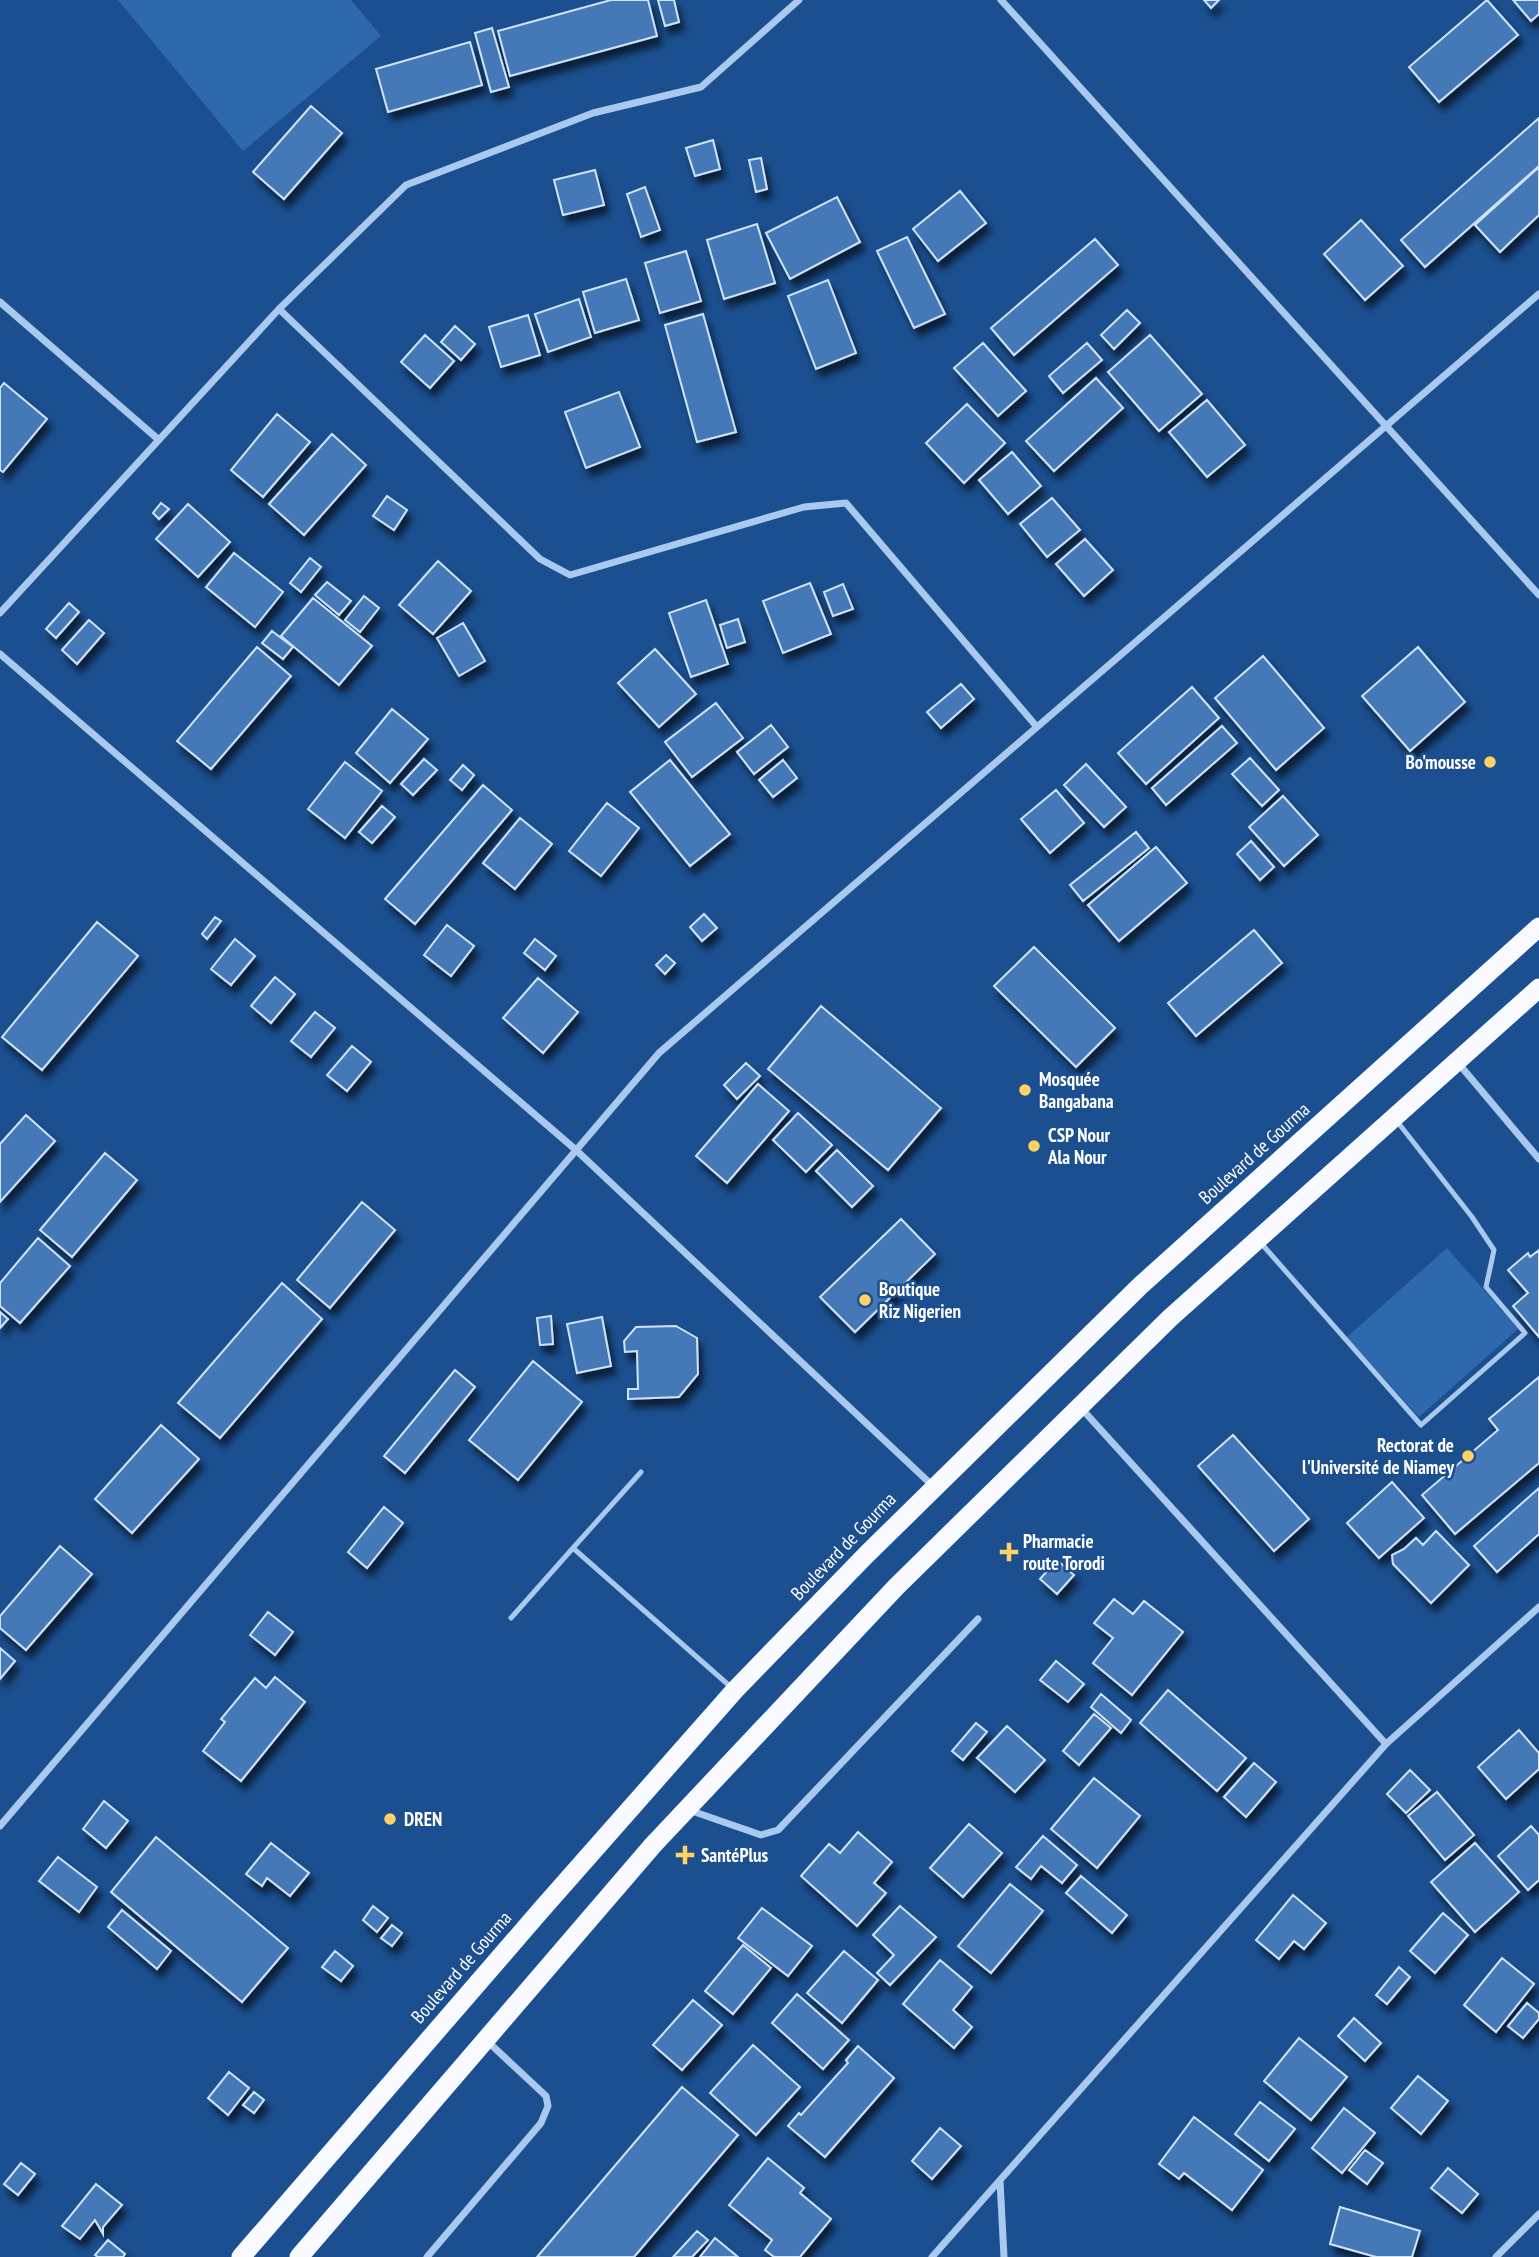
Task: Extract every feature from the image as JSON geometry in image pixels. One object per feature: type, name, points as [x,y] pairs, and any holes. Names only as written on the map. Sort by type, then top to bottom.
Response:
[{"type":"highway","name":"Boulevard de Gourma","points":[[241,2257],[735,1690],[934,1487],[1140,1286],[1539,927]]},
{"type":"highway","points":[[299,2257],[485,2038],[687,1809],[896,1587],[1170,1318],[1539,988]]},
{"type":"street","points":[[0,613],[279,309],[406,185],[593,113],[701,87],[799,0]]},
{"type":"street","points":[[1001,0],[1539,595]]},
{"type":"street","points":[[0,1826],[659,1053],[1539,294]]},
{"type":"street","points":[[0,302],[159,440]]},
{"type":"street","points":[[279,309],[540,558],[570,575],[804,507],[846,503],[1037,727]]},
{"type":"street","points":[[0,654],[576,1150],[934,1487]]},
{"type":"street","points":[[1456,1061],[1539,1159]]},
{"type":"street","points":[[1081,1407],[1386,1744]]},
{"type":"street","points":[[932,2257],[1386,1744],[1539,1607]]},
{"type":"street","points":[[687,1809],[761,1835],[778,1830],[978,1619]]},
{"type":"street","points":[[427,2257],[541,2123],[548,2106],[546,2096],[485,2038]]},
{"type":"street","points":[[1000,2180],[1003,2257]]},
{"type":"street","points":[[1496,2257],[1539,2214]]},
{"type":"lane","points":[[1258,1239],[1422,1425],[1525,1333],[1486,1287],[1494,1250],[1472,1217],[1394,1116]]},
{"type":"lane","points":[[511,1618],[640,1472]]},
{"type":"lane","points":[[573,1548],[735,1690]]},
{"type":"shaded area","points":[[118,0],[351,0],[381,36],[243,151]]},
{"type":"shaded area","points":[[1447,1248],[1518,1329],[1419,1417],[1347,1337]]},
{"type":"building","points":[[611,0],[648,0],[657,36],[510,76],[498,31]]},
{"type":"building","points":[[658,0],[674,0],[679,22],[665,26]]},
{"type":"building","points":[[1204,0],[1219,0],[1211,8]]},
{"type":"building","points":[[1487,0],[1518,35],[1439,102],[1409,67]]},
{"type":"building","points":[[1513,0],[1539,0],[1539,14],[1531,21]]},
{"type":"building","points":[[492,28],[509,87],[491,92],[475,33]]},
{"type":"building","points":[[470,42],[482,85],[388,112],[376,69]]},
{"type":"building","points":[[311,106],[342,133],[284,199],[253,172]]},
{"type":"building","points":[[1539,118],[1539,166],[1425,267],[1401,240]]},
{"type":"building","points":[[713,140],[720,169],[695,176],[686,148]]},
{"type":"building","points":[[761,158],[767,189],[756,192],[749,160]]},
{"type":"building","points":[[1539,167],[1539,215],[1500,252],[1475,225]]},
{"type":"building","points":[[595,170],[604,205],[563,215],[554,180]]},
{"type":"building","points":[[645,187],[660,230],[641,237],[627,194]]},
{"type":"building","points":[[960,191],[986,223],[938,261],[913,229]]},
{"type":"building","points":[[837,197],[860,242],[790,279],[766,233]]},
{"type":"building","points":[[1361,220],[1403,266],[1365,300],[1324,254]]},
{"type":"building","points":[[757,224],[775,283],[724,299],[707,240]]},
{"type":"building","points":[[907,237],[945,314],[914,328],[877,251]]},
{"type":"building","points":[[1095,239],[1118,265],[1014,355],[991,328]]},
{"type":"building","points":[[686,251],[701,301],[660,313],[645,263]]},
{"type":"building","points":[[626,279],[639,320],[595,333],[583,292]]},
{"type":"building","points":[[828,280],[856,353],[816,369],[788,296]]},
{"type":"building","points":[[579,299],[591,337],[548,352],[535,314]]},
{"type":"building","points":[[1127,310],[1140,323],[1114,349],[1101,335]]},
{"type":"building","points":[[703,314],[736,432],[697,442],[665,325]]},
{"type":"building","points":[[528,315],[540,355],[501,367],[489,327]]},
{"type":"building","points":[[455,326],[475,344],[461,360],[441,342]]},
{"type":"building","points":[[425,335],[454,361],[430,388],[401,362]]},
{"type":"building","points":[[1150,335],[1202,394],[1159,431],[1108,372]]},
{"type":"building","points":[[983,343],[1026,391],[998,416],[954,368]]},
{"type":"building","points":[[1087,343],[1102,360],[1063,393],[1049,376]]},
{"type":"building","points":[[1096,378],[1123,408],[1054,471],[1026,441]]},
{"type":"building","points":[[4,383],[47,419],[3,472],[0,470],[0,388]]},
{"type":"building","points":[[619,392],[640,447],[586,468],[565,412]]},
{"type":"building","points":[[1207,400],[1245,445],[1207,477],[1169,432]]},
{"type":"building","points":[[967,404],[1005,443],[964,483],[926,443]]},
{"type":"building","points":[[277,414],[310,442],[263,497],[231,470]]},
{"type":"building","points":[[332,434],[366,465],[304,535],[269,504]]},
{"type":"building","points":[[1012,452],[1041,486],[1008,514],[979,480]]},
{"type":"building","points":[[387,496],[407,510],[394,530],[373,516]]},
{"type":"building","points":[[1052,498],[1080,530],[1047,557],[1020,524]]},
{"type":"building","points":[[161,503],[169,509],[159,519],[153,513]]},
{"type":"building","points":[[188,504],[230,542],[198,577],[156,539]]},
{"type":"building","points":[[1085,539],[1113,570],[1084,596],[1056,564]]},
{"type":"building","points":[[234,553],[283,592],[255,627],[206,587]]},
{"type":"building","points":[[310,558],[321,567],[301,592],[290,583]]},
{"type":"building","points":[[438,561],[471,591],[433,634],[399,605]]},
{"type":"building","points":[[327,582],[351,601],[339,615],[315,595]]},
{"type":"building","points":[[810,583],[831,634],[783,653],[763,601]]},
{"type":"building","points":[[843,584],[853,609],[833,616],[824,592]]},
{"type":"building","points":[[364,596],[379,608],[360,632],[345,620]]},
{"type":"building","points":[[313,598],[372,646],[339,685],[281,636]]},
{"type":"building","points":[[706,600],[728,664],[691,677],[669,613]]},
{"type":"building","points":[[69,603],[79,612],[56,638],[46,629]]},
{"type":"building","points":[[738,619],[745,642],[727,648],[720,625]]},
{"type":"building","points":[[89,620],[104,633],[77,664],[62,650]]},
{"type":"building","points":[[463,623],[485,661],[459,676],[437,638]]},
{"type":"building","points":[[272,631],[293,647],[283,659],[262,643]]},
{"type":"building","points":[[257,647],[291,676],[211,769],[177,741]]},
{"type":"building","points":[[1418,647],[1465,702],[1410,751],[1362,696]]},
{"type":"building","points":[[655,649],[696,694],[659,727],[618,683]]},
{"type":"building","points":[[1263,656],[1324,728],[1276,770],[1215,698]]},
{"type":"building","points":[[961,684],[974,699],[941,728],[927,712]]},
{"type":"building","points":[[1192,687],[1219,718],[1146,784],[1118,753]]},
{"type":"building","points":[[716,703],[743,738],[692,777],[665,742]]},
{"type":"building","points":[[392,709],[428,739],[390,783],[356,753]]},
{"type":"building","points":[[771,725],[788,747],[754,774],[737,752]]},
{"type":"building","points":[[1222,726],[1237,743],[1166,805],[1152,788]]},
{"type":"building","points":[[1250,758],[1279,790],[1262,806],[1232,774]]},
{"type":"building","points":[[424,759],[437,770],[413,795],[401,784]]},
{"type":"building","points":[[670,760],[730,834],[690,866],[630,792]]},
{"type":"building","points":[[783,760],[797,778],[773,797],[759,780]]},
{"type":"building","points":[[345,762],[382,791],[345,838],[308,809]]},
{"type":"building","points":[[1086,764],[1126,807],[1104,827],[1064,785]]},
{"type":"building","points":[[463,765],[474,775],[462,790],[450,780]]},
{"type":"building","points":[[483,785],[512,810],[415,924],[385,899]]},
{"type":"building","points":[[1056,790],[1084,823],[1050,853],[1021,819]]},
{"type":"building","points":[[1283,796],[1318,835],[1284,866],[1249,827]]},
{"type":"building","points":[[607,803],[639,828],[601,876],[569,851]]},
{"type":"building","points":[[382,806],[395,817],[372,843],[359,832]]},
{"type":"building","points":[[520,818],[552,844],[515,889],[483,863]]},
{"type":"building","points":[[1136,832],[1149,848],[1083,901],[1070,885]]},
{"type":"building","points":[[1251,841],[1274,867],[1260,880],[1237,854]]},
{"type":"building","points":[[1156,847],[1187,883],[1119,941],[1088,905]]},
{"type":"building","points":[[704,914],[717,928],[702,941],[690,927]]},
{"type":"building","points":[[215,917],[221,921],[207,939],[202,934]]},
{"type":"building","points":[[97,922],[138,956],[42,1070],[2,1037]]},
{"type":"building","points":[[447,925],[474,946],[451,976],[424,955]]},
{"type":"building","points":[[1254,930],[1282,963],[1196,1036],[1168,1003]]},
{"type":"building","points":[[235,939],[255,956],[231,985],[211,969]]},
{"type":"building","points":[[535,939],[556,956],[545,970],[524,953]]},
{"type":"building","points":[[1034,947],[1115,1028],[1076,1067],[994,986]]},
{"type":"building","points":[[666,955],[675,963],[665,974],[656,965]]},
{"type":"building","points":[[275,977],[295,994],[271,1023],[251,1006]]},
{"type":"building","points":[[538,978],[578,1012],[543,1053],[503,1018]]},
{"type":"building","points":[[821,1006],[941,1108],[888,1170],[768,1069]]},
{"type":"building","points":[[315,1012],[335,1028],[311,1057],[291,1041]]},
{"type":"building","points":[[352,1046],[371,1062],[347,1091],[327,1075]]},
{"type":"building","points":[[746,1063],[760,1076],[737,1099],[724,1085]]},
{"type":"building","points":[[758,1084],[789,1111],[727,1183],[696,1156]]},
{"type":"building","points":[[798,1113],[832,1145],[806,1172],[773,1140]]},
{"type":"building","points":[[26,1115],[55,1141],[0,1202],[0,1144]]},
{"type":"building","points":[[837,1150],[873,1186],[852,1207],[816,1171]]},
{"type":"building","points":[[105,1153],[137,1180],[72,1257],[40,1230]]},
{"type":"building","points":[[362,1202],[395,1230],[330,1308],[297,1280]]},
{"type":"building","points":[[901,1219],[935,1254],[855,1332],[820,1297]]},
{"type":"building","points":[[38,1238],[70,1266],[20,1323],[0,1306],[0,1283]]},
{"type":"building","points":[[1539,1250],[1539,1337],[1513,1306],[1528,1293],[1508,1270],[1528,1253],[1530,1257]]},
{"type":"building","points":[[282,1283],[322,1319],[220,1438],[178,1403]]},
{"type":"building","points":[[0,1312],[8,1319],[0,1328]]},
{"type":"building","points":[[551,1316],[553,1344],[540,1345],[537,1318]]},
{"type":"building","points":[[602,1317],[611,1366],[577,1373],[567,1324]]},
{"type":"building","points":[[676,1326],[697,1338],[698,1374],[679,1397],[628,1399],[628,1389],[638,1389],[637,1351],[625,1352],[624,1341],[636,1327]]},
{"type":"building","points":[[533,1361],[582,1402],[518,1480],[469,1440]]},
{"type":"building","points":[[455,1370],[475,1387],[405,1473],[384,1456]]},
{"type":"building","points":[[1539,1377],[1539,1463],[1455,1534],[1422,1495],[1498,1430],[1489,1419]]},
{"type":"building","points":[[161,1425],[199,1459],[132,1533],[95,1499]]},
{"type":"building","points":[[1233,1435],[1309,1519],[1274,1551],[1198,1466]]},
{"type":"building","points":[[1392,1482],[1424,1518],[1379,1558],[1347,1523]]},
{"type":"building","points":[[1539,1488],[1539,1534],[1497,1572],[1474,1546]]},
{"type":"building","points":[[384,1507],[403,1523],[367,1568],[348,1552]]},
{"type":"building","points":[[1436,1531],[1469,1565],[1431,1603],[1393,1564],[1392,1555],[1416,1538],[1423,1545]]},
{"type":"building","points":[[60,1546],[92,1574],[26,1650],[0,1628],[0,1616]]},
{"type":"building","points":[[1057,1560],[1074,1575],[1057,1594],[1040,1579]]},
{"type":"building","points":[[1114,1599],[1133,1614],[1144,1601],[1183,1632],[1132,1695],[1093,1663],[1113,1638],[1094,1623]]},
{"type":"building","points":[[268,1612],[293,1632],[275,1655],[250,1635]]},
{"type":"building","points":[[0,1648],[15,1661],[0,1679]]},
{"type":"building","points":[[1056,1661],[1084,1684],[1068,1702],[1040,1680]]},
{"type":"building","points":[[275,1677],[305,1702],[241,1781],[203,1751],[225,1722],[221,1719],[255,1678],[266,1688]]},
{"type":"building","points":[[1168,1690],[1246,1758],[1217,1791],[1140,1723]]},
{"type":"building","points":[[1101,1694],[1131,1720],[1121,1733],[1091,1707]]},
{"type":"building","points":[[1094,1714],[1111,1728],[1079,1765],[1063,1751]]},
{"type":"building","points":[[976,1723],[987,1732],[963,1760],[952,1751]]},
{"type":"building","points":[[1007,1726],[1045,1760],[1015,1792],[977,1758]]},
{"type":"building","points":[[1519,1730],[1539,1753],[1539,1769],[1506,1799],[1478,1767]]},
{"type":"building","points":[[1254,1763],[1276,1782],[1246,1817],[1224,1797]]},
{"type":"building","points":[[1410,1770],[1430,1790],[1406,1813],[1387,1794]]},
{"type":"building","points":[[1094,1778],[1140,1816],[1097,1868],[1051,1829]]},
{"type":"building","points":[[1437,1792],[1474,1835],[1445,1860],[1408,1816]]},
{"type":"building","points":[[104,1801],[128,1821],[106,1848],[83,1829]]},
{"type":"building","points":[[969,1824],[1002,1853],[963,1897],[930,1868]]},
{"type":"building","points":[[1531,1826],[1539,1835],[1539,1880],[1528,1890],[1498,1856]]},
{"type":"building","points":[[858,1832],[892,1862],[874,1883],[886,1893],[857,1926],[801,1876],[829,1844],[840,1853]]},
{"type":"building","points":[[1043,1836],[1077,1865],[1062,1883],[1041,1866],[1031,1879],[1016,1867]]},
{"type":"building","points":[[156,1837],[288,1948],[242,2002],[111,1892]]},
{"type":"building","points":[[271,1843],[309,1873],[290,1896],[267,1878],[262,1886],[246,1874]]},
{"type":"building","points":[[1475,1843],[1519,1892],[1475,1932],[1431,1882]]},
{"type":"building","points":[[58,1857],[97,1887],[79,1912],[39,1881]]},
{"type":"building","points":[[1081,1876],[1127,1915],[1112,1933],[1066,1893]]},
{"type":"building","points":[[1010,1884],[1043,1911],[991,1973],[958,1946]]},
{"type":"building","points":[[1293,1895],[1326,1923],[1304,1949],[1294,1941],[1279,1959],[1256,1940]]},
{"type":"building","points":[[373,1906],[388,1918],[377,1932],[363,1920]]},
{"type":"building","points":[[900,1906],[936,1937],[890,1985],[877,1973],[894,1955],[873,1935]]},
{"type":"building","points":[[762,1908],[812,1946],[788,1976],[738,1938]]},
{"type":"building","points":[[122,1910],[171,1951],[157,1969],[108,1927]]},
{"type":"building","points":[[1443,1913],[1468,1935],[1435,1973],[1410,1951]]},
{"type":"building","points":[[392,1925],[402,1933],[392,1946],[381,1938]]},
{"type":"building","points":[[743,1945],[771,1968],[733,2014],[705,1991]]},
{"type":"building","points":[[335,1951],[353,1966],[341,1981],[322,1967]]},
{"type":"building","points":[[844,1951],[878,1980],[842,2023],[807,1993]]},
{"type":"building","points":[[1502,1958],[1534,1984],[1496,2032],[1464,2005]]},
{"type":"building","points":[[940,1960],[972,1987],[953,2010],[972,2027],[954,2048],[903,2004]]},
{"type":"building","points":[[1399,1967],[1410,1977],[1387,2004],[1376,1995]]},
{"type":"building","points":[[797,1994],[849,2040],[823,2069],[772,2023]]},
{"type":"building","points":[[693,2000],[722,2025],[682,2070],[653,2045]]},
{"type":"building","points":[[1527,2003],[1539,2013],[1539,2019],[1523,2038],[1508,2026]]},
{"type":"building","points":[[1354,2018],[1381,2043],[1365,2061],[1338,2036]]},
{"type":"building","points":[[1299,2038],[1347,2077],[1311,2120],[1264,2081]]},
{"type":"building","points":[[753,2045],[800,2087],[756,2135],[710,2093]]},
{"type":"building","points":[[858,2046],[894,2078],[825,2157],[788,2126],[848,2063],[846,2060]]},
{"type":"building","points":[[229,2072],[249,2088],[228,2115],[208,2098]]},
{"type":"building","points":[[1418,2076],[1448,2101],[1421,2134],[1391,2108]]},
{"type":"building","points":[[682,2087],[738,2135],[634,2257],[537,2257]]},
{"type":"building","points":[[254,2092],[264,2100],[254,2113],[243,2105]]},
{"type":"building","points":[[1260,2102],[1295,2129],[1269,2161],[1235,2134]]},
{"type":"building","points":[[1344,2108],[1375,2133],[1342,2173],[1312,2148]]},
{"type":"building","points":[[1194,2117],[1263,2170],[1232,2210],[1184,2173],[1179,2179],[1159,2164]]},
{"type":"building","points":[[940,2128],[961,2146],[932,2179],[912,2161]]},
{"type":"building","points":[[1365,2150],[1383,2163],[1367,2184],[1349,2170]]},
{"type":"building","points":[[768,2158],[804,2188],[800,2193],[831,2219],[800,2257],[774,2257],[765,2250],[772,2240],[729,2205]]},
{"type":"building","points":[[21,2163],[35,2174],[18,2195],[4,2184]]},
{"type":"building","points":[[1448,2168],[1478,2194],[1462,2213],[1431,2188]]},
{"type":"building","points":[[96,2184],[122,2205],[103,2227],[103,2234],[95,2220],[80,2239],[62,2226]]},
{"type":"building","points":[[1340,2207],[1420,2231],[1412,2257],[1376,2257],[1330,2244]]},
{"type":"building","points":[[697,2231],[708,2240],[692,2257],[673,2257]]},
{"type":"building","points":[[715,2238],[738,2257],[700,2257]]},
{"type":"building","points":[[108,2240],[125,2254],[123,2257],[95,2255]]},
{"type":"place","name":"Bo'mousse","points":[[1490,762]]},
{"type":"place","name":"Mosquée Bangabana","points":[[1025,1090]]},
{"type":"place","name":"CSP Nour Ala Nour","points":[[1034,1146]]},
{"type":"place","name":"Boutique Riz Nigerien","points":[[865,1300]]},
{"type":"place","name":"Rectorat de l'Université de Niamey","points":[[1468,1456]]},
{"type":"place","name":"Pharmacie route Torodi","points":[[1009,1552]]},
{"type":"place","name":"DREN","points":[[390,1819]]},
{"type":"place","name":"SantéPlus","points":[[685,1855]]}]
